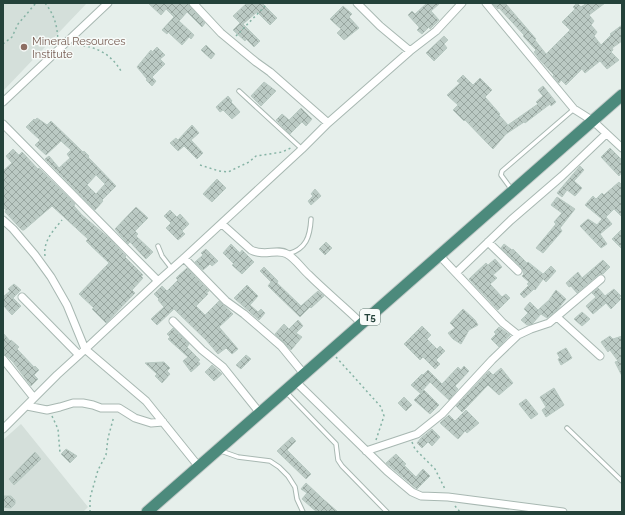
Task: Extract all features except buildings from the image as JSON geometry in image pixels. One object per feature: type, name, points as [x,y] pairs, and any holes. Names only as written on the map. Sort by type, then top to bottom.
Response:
[{"type":"highway","name":"T5","points":[[147,512],[259,412],[362,324],[622,95]]},
{"type":"street","points":[[3,102],[108,3]]},
{"type":"street","points":[[193,3],[231,42],[270,72],[328,123]]},
{"type":"street","points":[[357,3],[380,26],[410,51]]},
{"type":"street","points":[[3,429],[27,406],[56,374],[79,355],[158,281],[222,224],[300,147],[410,51],[436,31],[462,3]]},
{"type":"street","points":[[486,3],[574,109],[593,121],[622,148]]},
{"type":"street","points":[[3,124],[158,281]]},
{"type":"street","points":[[456,273],[606,134]]},
{"type":"street","points":[[3,220],[13,229],[48,272],[67,306],[85,349],[146,401],[199,467]]},
{"type":"street","points":[[222,224],[256,253],[280,251],[288,254],[362,324]]},
{"type":"street","points":[[488,242],[518,271]]},
{"type":"street","points":[[440,255],[503,323],[518,335]]},
{"type":"street","points":[[184,258],[226,301],[244,314],[281,346],[300,378],[369,450],[387,471],[412,492],[421,496],[448,497],[563,512]]},
{"type":"street","points":[[369,450],[417,434],[442,414],[492,360],[518,335],[549,323],[601,280]]},
{"type":"street","points":[[22,297],[79,355]]},
{"type":"street","points":[[557,317],[600,356]]},
{"type":"street","points":[[173,321],[202,350],[223,367],[259,412]]},
{"type":"street","points":[[3,359],[34,398]]},
{"type":"street","points":[[27,406],[47,410],[73,403],[93,405],[101,408],[115,408],[123,410],[135,418],[152,423],[163,422]]},
{"type":"lane","points":[[239,91],[300,147]]},
{"type":"lane","points":[[513,191],[501,175],[502,171],[574,109]]},
{"type":"lane","points":[[288,254],[299,249],[307,240],[311,219]]},
{"type":"lane","points":[[158,246],[162,256],[172,269]]},
{"type":"lane","points":[[285,391],[336,444],[338,460],[342,466],[387,512]]},
{"type":"lane","points":[[567,428],[622,481]]},
{"type":"lane","points":[[218,450],[238,457],[270,461],[279,467],[288,476],[295,487],[297,499],[303,512]]},
{"type":"path","points":[[3,44],[12,37],[18,24],[36,3]]},
{"type":"path","points":[[45,3],[52,11],[54,16],[60,48],[83,46],[99,50],[114,60],[122,73]]},
{"type":"path","points":[[231,42],[268,3]]},
{"type":"path","points":[[200,165],[219,171],[228,172],[249,162],[256,156],[282,152],[300,147]]},
{"type":"path","points":[[48,272],[44,254],[44,246],[62,220]]},
{"type":"path","points":[[331,351],[381,407],[384,416],[369,450]]},
{"type":"path","points":[[90,512],[90,498],[98,470],[106,455],[108,438],[115,408]]},
{"type":"path","points":[[47,410],[55,421],[58,429],[60,453]]},
{"type":"path","points":[[410,436],[415,449],[435,469],[448,497]]},
{"type":"shaded area","name":"Mineral Resources Institute","points":[[3,3],[87,3],[3,91]]},
{"type":"shaded area","points":[[21,424],[88,507],[83,512],[3,512],[3,440]]},
{"type":"place","name":"Mineral Resources Institute","points":[[24,47]]}]
